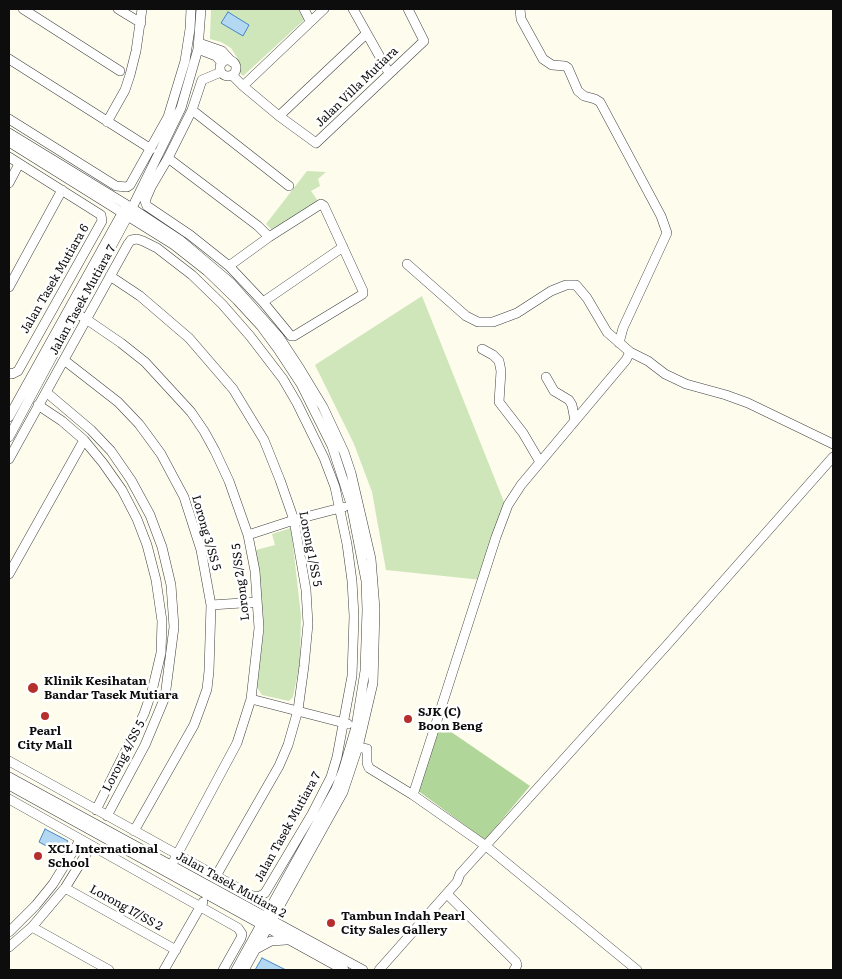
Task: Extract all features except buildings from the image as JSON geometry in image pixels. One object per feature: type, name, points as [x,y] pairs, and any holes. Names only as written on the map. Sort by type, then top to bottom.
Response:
[{"type":"street","points":[[23,9],[120,71]]},
{"type":"street","points":[[118,9],[141,23]]},
{"type":"street","points":[[107,122],[125,90],[130,75],[141,23],[142,9]]},
{"type":"street","points":[[9,119],[116,186],[130,185],[168,117],[185,61],[191,9]]},
{"type":"street","name":"Jalan Tasek Mutiara 6","points":[[9,417],[81,285],[131,205],[181,108],[199,46],[200,9]]},
{"type":"street","points":[[304,9],[310,21]]},
{"type":"street","points":[[243,86],[324,9]]},
{"type":"street","points":[[353,9],[389,73]]},
{"type":"street","name":"Jalan Villa Mutiara","points":[[232,75],[279,116],[316,143],[424,41],[408,9]]},
{"type":"street","points":[[520,9],[521,19],[543,59],[552,65],[568,68],[578,91],[584,96],[600,102],[661,216],[667,233],[625,324],[619,343]]},
{"type":"street","points":[[279,116],[366,34]]},
{"type":"street","points":[[199,46],[222,51],[235,68],[232,75],[225,75],[216,56],[199,46]]},
{"type":"street","points":[[9,59],[151,149]]},
{"type":"street","points":[[229,266],[269,237],[321,204],[324,206],[363,291],[360,296],[294,336],[288,334],[263,302],[229,266],[190,235],[147,206],[146,201],[151,187],[192,110],[202,80],[221,68],[226,61],[232,62]]},
{"type":"street","points":[[192,110],[289,186]]},
{"type":"street","name":"Jalan Tasek Mutiara 7","points":[[9,133],[118,200],[131,205],[142,215],[196,253],[231,283],[259,312],[279,337],[323,407],[344,452],[358,499],[371,559],[375,609],[374,672],[358,747],[343,792],[252,948]]},
{"type":"street","points":[[9,142],[106,201],[131,205]]},
{"type":"street","name":"Jalan Tasek Mutiara 6","points":[[9,157],[101,215],[102,221],[13,372]]},
{"type":"street","points":[[168,158],[258,226],[269,237]]},
{"type":"street","points":[[9,183],[19,164]]},
{"type":"street","points":[[9,287],[62,190]]},
{"type":"street","points":[[106,201],[113,213],[116,231],[133,226],[149,229]]},
{"type":"street","name":"Jalan Tasek Mutiara 7","points":[[131,205],[149,229],[174,245],[207,271],[261,326],[278,349],[301,384],[329,438],[351,504],[366,581],[367,610],[365,671],[356,727],[336,789],[278,903]]},
{"type":"street","name":"Jalan Tasek Mutiara 6","points":[[9,437],[76,313],[116,231]]},
{"type":"street","name":"Jalan Tasek Mutiara 7","points":[[9,459],[131,240],[143,241],[157,248],[192,275],[222,304],[250,336],[298,404],[324,458],[335,487],[352,581],[354,616],[352,676],[337,757],[330,777],[312,814],[265,894],[254,897],[9,761]]},
{"type":"street","points":[[263,302],[343,247]]},
{"type":"street","points":[[407,264],[466,316],[478,322],[493,322],[517,313],[551,291],[566,285],[576,285],[587,298],[607,332],[630,352],[648,361],[665,374],[686,384],[748,403],[833,444]]},
{"type":"street","name":"Lorong 1/SS 5","points":[[110,276],[140,296],[189,338],[234,390],[264,440],[294,520],[306,590],[308,624],[298,710],[288,745],[279,766],[216,876]]},
{"type":"street","points":[[69,279],[81,285]]},
{"type":"street","name":"Lorong 2/SS 5","points":[[76,313],[86,318],[145,362],[191,412],[215,451],[229,481],[248,535],[255,570],[259,628],[251,699],[237,743],[171,866]]},
{"type":"street","points":[[482,349],[499,361],[501,371],[499,402],[523,433],[540,462]]},
{"type":"street","points":[[413,795],[500,524],[508,505],[521,485],[626,360],[630,352]]},
{"type":"street","name":"Lorong 3/SS 5","points":[[64,360],[118,402],[139,424],[161,454],[184,497],[201,550],[211,605],[209,671],[207,689],[202,706],[194,726],[134,831]]},
{"type":"street","points":[[546,377],[554,391],[569,400],[572,405],[575,421]]},
{"type":"street","name":"Lorong 4/SS 5","points":[[46,392],[91,430],[111,452],[131,480],[150,515],[162,548],[171,585],[174,627],[165,697],[145,745],[107,816]]},
{"type":"street","points":[[38,405],[62,421],[84,440],[122,490],[137,519],[147,545],[156,580],[162,621],[161,653],[147,706],[96,810]]},
{"type":"street","points":[[9,574],[84,440]]},
{"type":"street","points":[[384,968],[457,882],[460,874],[667,645],[833,456]]},
{"type":"street","points":[[248,535],[351,504]]},
{"type":"street","points":[[211,605],[258,602]]},
{"type":"street","points":[[251,699],[356,727]]},
{"type":"street","points":[[358,747],[367,749],[369,768],[413,795],[486,846],[637,970]]},
{"type":"street","name":"Jalan Tasek Mutiara 2","points":[[9,777],[24,790],[207,896],[246,912]]},
{"type":"street","name":"Jalan Tasek Mutiara 2","points":[[9,785],[24,790],[171,866],[246,912],[290,936],[363,970]]},
{"type":"street","points":[[9,799],[238,928],[242,934],[223,970]]},
{"type":"street","points":[[9,932],[47,891],[80,840]]},
{"type":"street","points":[[9,947],[32,927],[65,888],[91,846]]},
{"type":"street","name":"Lorong 17/SS 2","points":[[65,888],[176,950]]},
{"type":"street","points":[[447,894],[516,962],[517,965],[514,970]]},
{"type":"street","points":[[164,970],[207,896]]},
{"type":"street","points":[[236,970],[252,948],[290,936],[282,925],[278,903],[246,912],[252,931],[252,948],[244,970]]},
{"type":"street","points":[[32,927],[109,970]]},
{"type":"street","name":"Jalan Tasek Mutiara 2","points":[[290,936],[344,970]]},
{"type":"green space","points":[[211,9],[298,9],[304,20],[243,76],[237,70],[238,59],[231,48],[221,42],[210,39]]},
{"type":"green space","points":[[307,171],[326,172],[318,179],[320,186],[311,191],[318,201],[273,231],[266,224]]},
{"type":"green space","points":[[422,296],[506,507],[482,580],[386,570],[372,492],[354,444],[315,365]]},
{"type":"green space","points":[[291,528],[301,616],[300,662],[293,697],[289,701],[262,695],[256,686],[264,629],[256,550],[275,545],[272,534]]},
{"type":"green space","points":[[441,725],[530,786],[485,840],[417,790]]},
{"type":"water","points":[[228,12],[249,25],[243,36],[221,23]]},
{"type":"water","points":[[45,829],[68,841],[61,854],[39,842]]},
{"type":"water","points":[[262,958],[286,970],[255,970]]},
{"type":"place","name":"Klinik Kesihatan Bandar Tasek Mutiara","points":[[33,688]]},
{"type":"place","name":"Pearl City Mall","points":[[45,716]]},
{"type":"place","name":"SJK (C) Boon Beng","points":[[408,719]]},
{"type":"place","name":"XCL International School","points":[[38,856]]},
{"type":"place","name":"Tambun Indah Pearl City Sales Gallery","points":[[331,923]]}]
